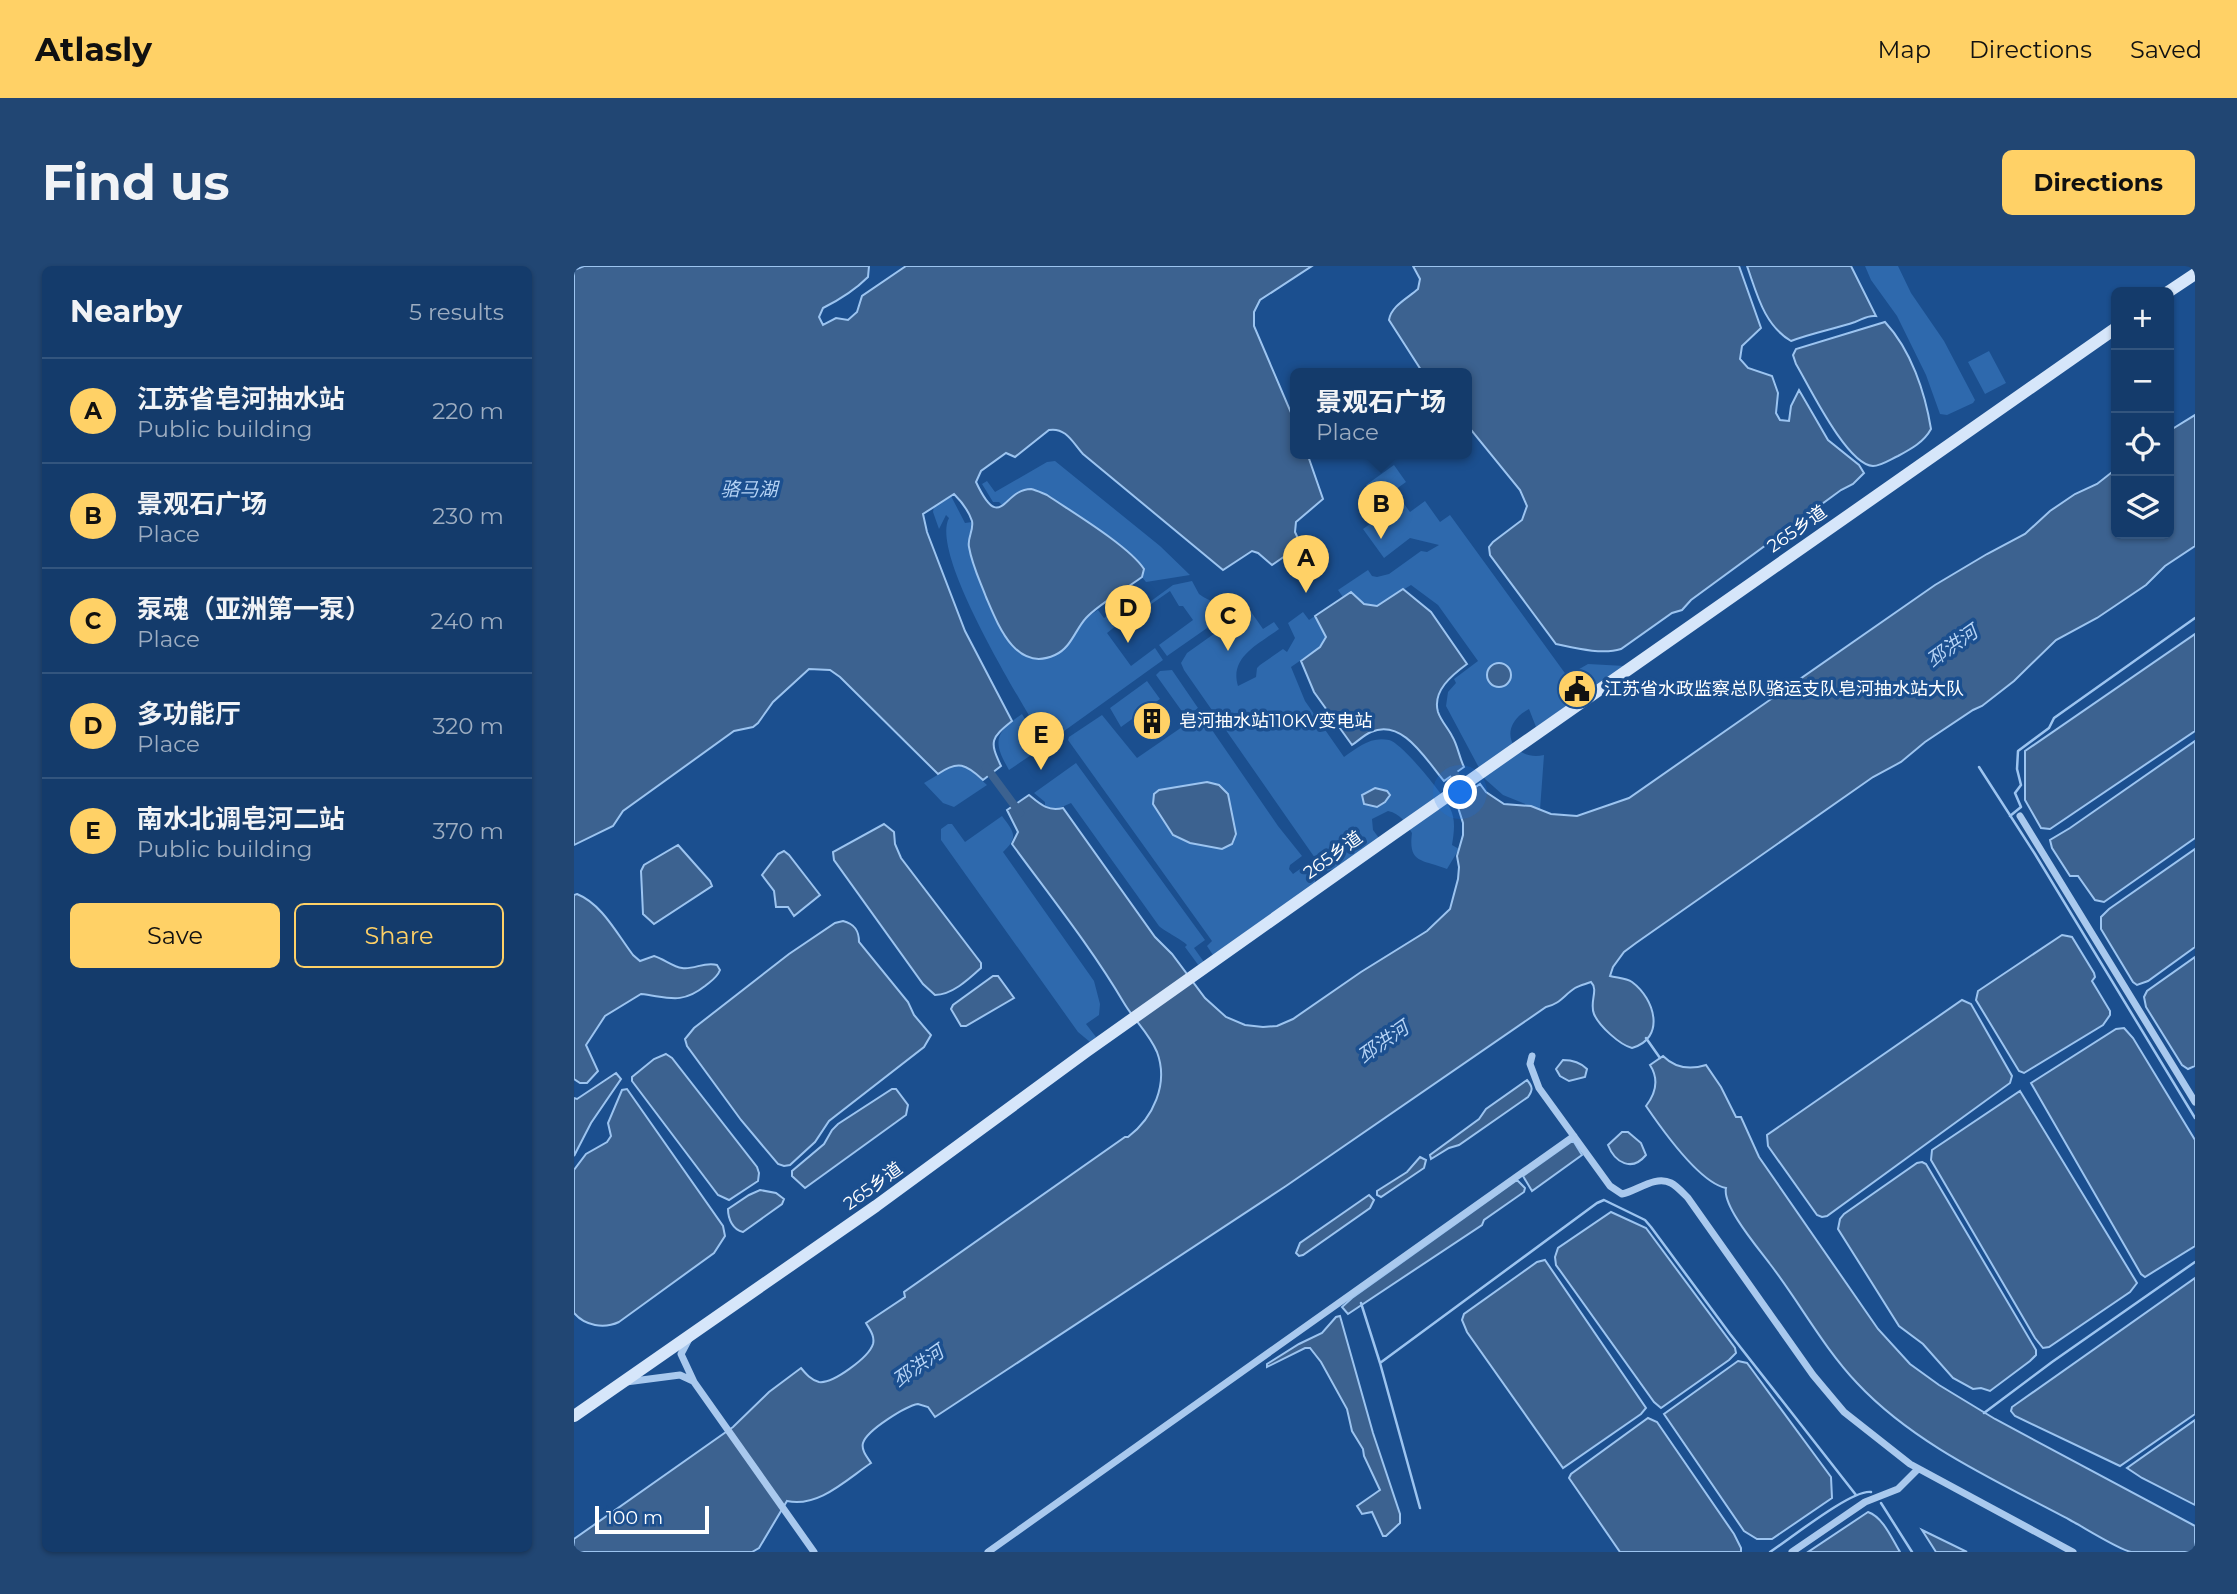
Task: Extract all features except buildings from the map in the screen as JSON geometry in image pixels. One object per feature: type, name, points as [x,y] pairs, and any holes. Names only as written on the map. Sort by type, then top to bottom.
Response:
[{"type":"street","points":[[2174,288],[2195,274]]},
{"type":"street","name":"265乡道","points":[[574,1416],[876,1206],[1102,1040],[1392,835],[2111,331]]},
{"type":"street","points":[[2020,816],[2195,1102]]},
{"type":"street","points":[[1532,1056],[1530,1064],[1539,1088],[1610,1186],[1622,1194],[1634,1192],[1655,1181],[1670,1182],[1688,1198],[1844,1412],[1918,1469],[2073,1552]]},
{"type":"street","points":[[988,1552],[1574,1136]]},
{"type":"street","points":[[693,1332],[681,1354],[694,1382],[814,1552]]},
{"type":"street","points":[[620,1383],[680,1375],[694,1382]]},
{"type":"street","points":[[1792,1552],[1865,1502],[1898,1489],[1918,1469]]},
{"type":"shaded area","points":[[1865,266],[1898,266],[1911,293],[1944,341],[1975,400],[1973,403],[1947,415],[1940,414],[1926,375],[1897,316],[1871,280]]},
{"type":"shaded area","points":[[1989,351],[2006,383],[1985,394],[1968,362]]},
{"type":"shaded area","points":[[1055,461],[1160,546],[1190,575],[1146,582],[1142,577],[1144,569],[1125,549],[1047,495],[1027,491],[1002,505],[993,502],[982,484],[987,481],[995,492],[1047,462]]},
{"type":"shaded area","points":[[1394,465],[1406,482],[1378,502],[1366,485]]},
{"type":"shaded area","points":[[951,496],[965,523],[972,522],[968,543],[973,565],[1003,635],[1066,647],[1086,618],[1098,610],[1104,618],[1124,604],[1131,614],[1107,633],[1131,666],[1155,648],[1163,660],[1046,744],[1000,666],[965,596],[953,564],[947,537],[949,518],[946,515],[939,529],[933,512],[934,506]]},
{"type":"shaded area","points":[[1402,501],[1410,512],[1425,501],[1440,522],[1450,515],[1567,676],[1588,664],[1625,666],[1536,727],[1529,709],[1519,716],[1513,725],[1510,733],[1516,748],[1533,756],[1544,755],[1540,810],[1503,795],[1485,779],[1446,706],[1448,692],[1456,683],[1454,679],[1478,661],[1438,605],[1411,585],[1377,606],[1364,604],[1351,592],[1343,597],[1338,590],[1368,570],[1372,576],[1377,577],[1389,574],[1421,551],[1427,552],[1439,545],[1410,538],[1384,558],[1363,529]]},
{"type":"shaded area","points":[[1192,581],[1199,594],[1215,605],[1221,614],[1220,619],[1167,656],[1159,645],[1193,620],[1183,606],[1179,606],[1170,591],[1137,614],[1136,612],[1173,585]]},
{"type":"shaded area","points":[[1249,609],[1263,629],[1274,622],[1279,629],[1242,659],[1236,676],[1238,686],[1256,677],[1257,668],[1283,649],[1287,652],[1295,638],[1288,623],[1303,612],[1309,620],[1315,616],[1326,637],[1320,647],[1291,667],[1305,701],[1344,757],[1371,741],[1389,740],[1422,770],[1446,801],[1453,817],[1452,845],[1459,849],[1447,869],[1419,859],[1412,850],[1412,833],[1405,822],[1388,811],[1372,819],[1373,830],[1379,838],[1335,869],[1326,871],[1322,868],[1181,663],[1187,653]]},
{"type":"shaded area","points":[[1172,670],[1198,708],[1186,717],[1156,675],[1160,671]]},
{"type":"shaded area","points":[[1147,681],[1160,699],[1121,727],[1110,708]]},
{"type":"shaded area","points":[[1022,714],[1040,745],[1037,751],[1009,770],[1000,752],[999,738],[1006,727]]},
{"type":"shaded area","points":[[1201,714],[1278,826],[1302,856],[1290,865],[1289,869],[1293,874],[1307,864],[1315,873],[1315,883],[1213,955],[1207,946],[1212,941],[1068,740],[1102,715],[1137,758]]},
{"type":"shaded area","points":[[1076,763],[1205,940],[1194,948],[1204,962],[1199,966],[1185,947],[1187,945],[1159,926],[1071,803],[1055,810],[1045,807],[1045,802],[1034,793]]},
{"type":"shaded area","points":[[954,765],[967,767],[987,785],[954,807],[943,803],[924,783]]},
{"type":"shaded area","points":[[1002,816],[1013,834],[1011,842],[1003,852],[1094,981],[1100,1004],[1099,1015],[1086,1024],[1096,1037],[1090,1042],[1078,1032],[941,840],[941,829],[948,824],[952,824],[965,842]]},
{"type":"water","name":"骆马湖","points":[[584,266],[869,266],[868,277],[863,282],[823,308],[819,317],[823,325],[836,318],[848,320],[857,312],[862,296],[906,266],[1312,266],[1260,300],[1254,312],[1254,326],[1290,410],[1290,459],[1309,459],[1323,499],[1296,522],[1295,532],[1301,545],[1272,565],[1252,551],[1223,570],[1083,454],[1065,433],[1049,430],[1015,457],[1006,453],[981,471],[976,482],[984,498],[997,508],[1022,491],[1031,489],[1047,495],[1113,540],[1144,569],[1142,577],[1092,612],[1060,652],[1041,659],[1029,657],[1010,643],[991,608],[972,560],[969,544],[972,521],[962,503],[954,494],[923,514],[927,532],[965,631],[1012,721],[994,741],[1001,766],[983,780],[972,770],[962,766],[951,767],[938,774],[840,677],[830,670],[809,669],[773,702],[753,727],[734,731],[623,811],[613,826],[574,845],[574,270]]},
{"type":"water","points":[[1413,266],[1739,266],[1761,328],[1742,346],[1740,359],[1748,368],[1772,376],[1778,393],[1776,413],[1780,420],[1789,421],[1791,406],[1799,390],[1828,440],[1859,465],[1864,473],[1853,484],[1841,490],[1691,600],[1682,610],[1672,613],[1621,649],[1597,651],[1556,644],[1490,555],[1489,547],[1522,520],[1527,506],[1520,490],[1472,431],[1472,368],[1420,368],[1389,320],[1396,306],[1418,289],[1420,279]]},
{"type":"water","points":[[1747,266],[1851,266],[1876,316],[1791,341],[1768,318]]},
{"type":"water","points":[[1885,322],[1902,345],[1916,372],[1931,429],[1925,438],[1912,448],[1873,466],[1852,453],[1841,439],[1819,406],[1793,355],[1796,349]]},
{"type":"water","name":"邳洪河","points":[[2195,415],[2195,546],[2165,566],[2146,585],[2097,618],[2056,640],[2014,681],[1982,706],[1925,742],[1901,762],[1873,777],[1624,952],[1610,976],[1632,982],[1640,989],[1651,1008],[1653,1027],[1650,1036],[1643,1043],[1632,1048],[1610,1034],[1594,1014],[1594,989],[1591,982],[1577,987],[1286,1186],[935,1417],[928,1407],[918,1404],[888,1419],[863,1443],[871,1463],[821,1497],[798,1502],[787,1501],[759,1548],[752,1552],[574,1552],[574,1539],[733,1427],[769,1392],[801,1368],[819,1382],[833,1379],[850,1369],[865,1356],[873,1344],[873,1336],[866,1323],[905,1297],[904,1292],[1128,1137],[1151,1110],[1160,1088],[1157,1052],[1084,942],[1012,844],[1018,832],[1007,810],[1029,795],[1049,808],[1063,808],[1155,937],[1172,954],[1205,998],[1226,1017],[1245,1025],[1277,1026],[1293,1019],[1427,931],[1450,909],[1458,879],[1457,856],[1463,835],[1463,823],[1456,801],[1480,784],[1486,792],[1504,804],[1531,806],[1551,814],[1577,816],[1629,798],[1935,585],[2025,534],[2050,511],[2111,473],[2111,539],[2174,539],[2174,428]]},
{"type":"water","points":[[1403,589],[1431,612],[1467,664],[1450,678],[1438,697],[1438,712],[1454,740],[1464,767],[1444,781],[1413,743],[1393,731],[1383,729],[1371,732],[1352,745],[1314,692],[1301,661],[1320,647],[1326,637],[1315,616],[1351,592],[1364,604],[1377,606]]},
{"type":"water","points":[[2195,634],[2195,731],[2050,829],[2041,828],[2025,800],[2025,751]]},
{"type":"water","points":[[1499,663],[1507,667],[1511,675],[1507,683],[1499,687],[1491,683],[1487,675],[1491,667]]},
{"type":"water","points":[[2195,741],[2195,838],[2104,902],[2095,900],[2078,876],[2070,876],[2052,848],[2050,840]]},
{"type":"water","points":[[1207,782],[1219,785],[1228,794],[1236,834],[1232,844],[1222,849],[1190,843],[1173,835],[1153,804],[1154,794],[1159,790]]},
{"type":"water","points":[[1375,788],[1387,791],[1390,795],[1377,807],[1364,804],[1362,795]]},
{"type":"water","points":[[884,824],[894,832],[895,844],[901,858],[981,963],[981,968],[971,977],[948,992],[935,995],[923,984],[834,860],[833,852]]},
{"type":"water","points":[[678,845],[712,886],[654,924],[643,914],[641,871],[644,865]]},
{"type":"water","points":[[2195,849],[2195,947],[2148,981],[2137,985],[2101,929],[2101,917]]},
{"type":"water","points":[[784,851],[820,895],[794,916],[788,907],[776,907],[774,891],[762,875],[778,854]]},
{"type":"water","points":[[577,894],[601,912],[640,961],[654,956],[679,967],[713,964],[720,970],[712,981],[689,996],[674,998],[641,994],[605,1016],[586,1045],[598,1071],[587,1083],[574,1079],[574,895]]},
{"type":"water","points":[[843,921],[856,928],[859,942],[931,1035],[924,1047],[829,1121],[815,1142],[790,1165],[784,1166],[778,1164],[741,1120],[687,1046],[685,1039],[694,1028],[789,954],[835,923]]},
{"type":"water","points":[[2062,935],[2072,937],[2094,973],[2092,981],[2110,1015],[2103,1025],[2024,1073],[2019,1071],[1976,1000],[1978,991]]},
{"type":"water","points":[[2195,957],[2195,1066],[2188,1069],[2182,1065],[2146,1007],[2144,997],[2147,991]]},
{"type":"water","points":[[993,976],[998,976],[1014,998],[966,1026],[961,1026],[951,1009],[953,1005]]},
{"type":"water","points":[[1962,1000],[1971,1004],[2012,1076],[2010,1083],[1827,1216],[1817,1215],[1768,1146],[1767,1135]]},
{"type":"water","points":[[2124,1028],[2133,1038],[2195,1140],[2195,1246],[2145,1277],[2031,1083],[2116,1029]]},
{"type":"water","points":[[666,1054],[672,1058],[757,1167],[758,1181],[729,1200],[718,1195],[632,1081],[632,1077],[654,1059]]},
{"type":"water","points":[[1663,1056],[1683,1067],[1706,1065],[1736,1117],[1741,1117],[1759,1157],[1878,1329],[1910,1364],[1995,1419],[2195,1526],[2195,1552],[2131,1552],[2118,1547],[1958,1460],[1904,1425],[1880,1405],[1833,1355],[1742,1227],[1726,1196],[1726,1188],[1716,1184],[1693,1166],[1646,1106],[1655,1086],[1655,1075],[1650,1065]]},
{"type":"water","points":[[1563,1060],[1576,1062],[1587,1069],[1585,1077],[1569,1081],[1560,1076],[1556,1069]]},
{"type":"water","points":[[616,1073],[621,1079],[591,1123],[574,1156],[574,1098],[577,1099]]},
{"type":"water","points":[[1527,1080],[1532,1088],[1528,1097],[1459,1145],[1431,1159],[1430,1155],[1479,1119],[1486,1109]]},
{"type":"water","points":[[627,1089],[723,1226],[725,1236],[714,1253],[619,1322],[595,1325],[574,1313],[574,1170],[586,1154],[607,1142],[611,1136],[608,1123],[622,1090]]},
{"type":"water","points":[[896,1089],[908,1105],[906,1115],[805,1188],[792,1176],[792,1171],[824,1144],[838,1124]]},
{"type":"water","points":[[2020,1091],[2137,1283],[2130,1292],[2049,1347],[2043,1348],[1931,1160],[1932,1150]]},
{"type":"water","points":[[1622,1132],[1628,1132],[1641,1143],[1646,1155],[1641,1160],[1630,1164],[1615,1157],[1608,1145]]},
{"type":"water","points":[[1574,1142],[1582,1155],[1532,1191],[1523,1176]]},
{"type":"water","points":[[1420,1157],[1426,1160],[1424,1168],[1381,1197],[1377,1195],[1377,1191],[1407,1172]]},
{"type":"water","points":[[1922,1162],[1926,1164],[2036,1350],[2036,1355],[2030,1361],[1990,1391],[1973,1389],[1953,1378],[1923,1344],[1899,1326],[1838,1229],[1844,1214]]},
{"type":"water","points":[[1517,1180],[1525,1188],[1524,1192],[1484,1220],[1482,1225],[1348,1314],[1342,1307],[1352,1298]]},
{"type":"water","points":[[760,1190],[776,1193],[784,1199],[782,1204],[743,1232],[739,1231],[732,1224],[728,1209]]},
{"type":"water","points":[[1369,1195],[1374,1200],[1370,1208],[1303,1255],[1296,1253],[1300,1243]]},
{"type":"water","points":[[1611,1212],[1646,1228],[1735,1348],[1736,1353],[1729,1360],[1661,1408],[1556,1265],[1558,1248]]},
{"type":"water","points":[[1545,1260],[1646,1408],[1563,1468],[1467,1332],[1462,1320],[1464,1314],[1537,1262]]},
{"type":"water","points":[[2195,1278],[2195,1414],[2120,1466],[2015,1416],[2011,1411],[2012,1407]]},
{"type":"water","points":[[1340,1316],[1373,1433],[1400,1514],[1400,1523],[1386,1536],[1383,1536],[1372,1512],[1362,1514],[1357,1506],[1380,1490],[1363,1449],[1352,1431],[1347,1409],[1321,1362],[1310,1348],[1305,1348],[1267,1367],[1267,1364],[1299,1344],[1322,1333]]},
{"type":"water","points":[[1738,1361],[1747,1363],[1831,1477],[1832,1498],[1772,1539],[1757,1539],[1744,1531],[1664,1414]]},
{"type":"water","points":[[1648,1418],[1657,1422],[1734,1534],[1741,1552],[1620,1552],[1569,1478]]},
{"type":"water","points":[[2195,1420],[2195,1505],[2127,1468]]},
{"type":"water","points":[[1868,1512],[1883,1523],[1900,1552],[1808,1552]]},
{"type":"water","points":[[1922,1530],[1967,1552],[1936,1552]]},
{"type":"waterway","points":[[2010,816],[2021,807],[2015,793],[2021,785],[2017,769],[2018,751],[2049,728],[2054,718],[2195,618]]},
{"type":"waterway","points":[[1448,765],[1473,800]]},
{"type":"waterway","points":[[986,767],[1020,813]]},
{"type":"waterway","points":[[1979,767],[2195,1118]]},
{"type":"waterway","points":[[1646,1038],[1660,1058]]},
{"type":"waterway","points":[[1380,1363],[1604,1200],[1645,1220],[1651,1227],[1730,1334],[1856,1495]]},
{"type":"waterway","points":[[1984,1413],[2195,1262]]},
{"type":"waterway","points":[[1361,1303],[1420,1508]]},
{"type":"waterway","points":[[1770,1552],[1836,1506],[1862,1493],[1871,1492]]},
{"type":"waterway","points":[[1881,1503],[1912,1552]]},
{"type":"place","name":"景观石广场","points":[[1381,539]]},
{"type":"place","name":"江苏省皂河抽水站","points":[[1306,593]]},
{"type":"place","name":"多功能厅","points":[[1128,643]]},
{"type":"place","name":"泵魂（亚洲第一泵）","points":[[1228,651]]},
{"type":"place","name":"江苏省水政监察总队骆运支队皂河抽水站大队","points":[[1577,689]]},
{"type":"place","name":"皂河抽水站110KV变电站","points":[[1152,721]]},
{"type":"place","name":"南水北调皂河二站","points":[[1041,770]]}]
